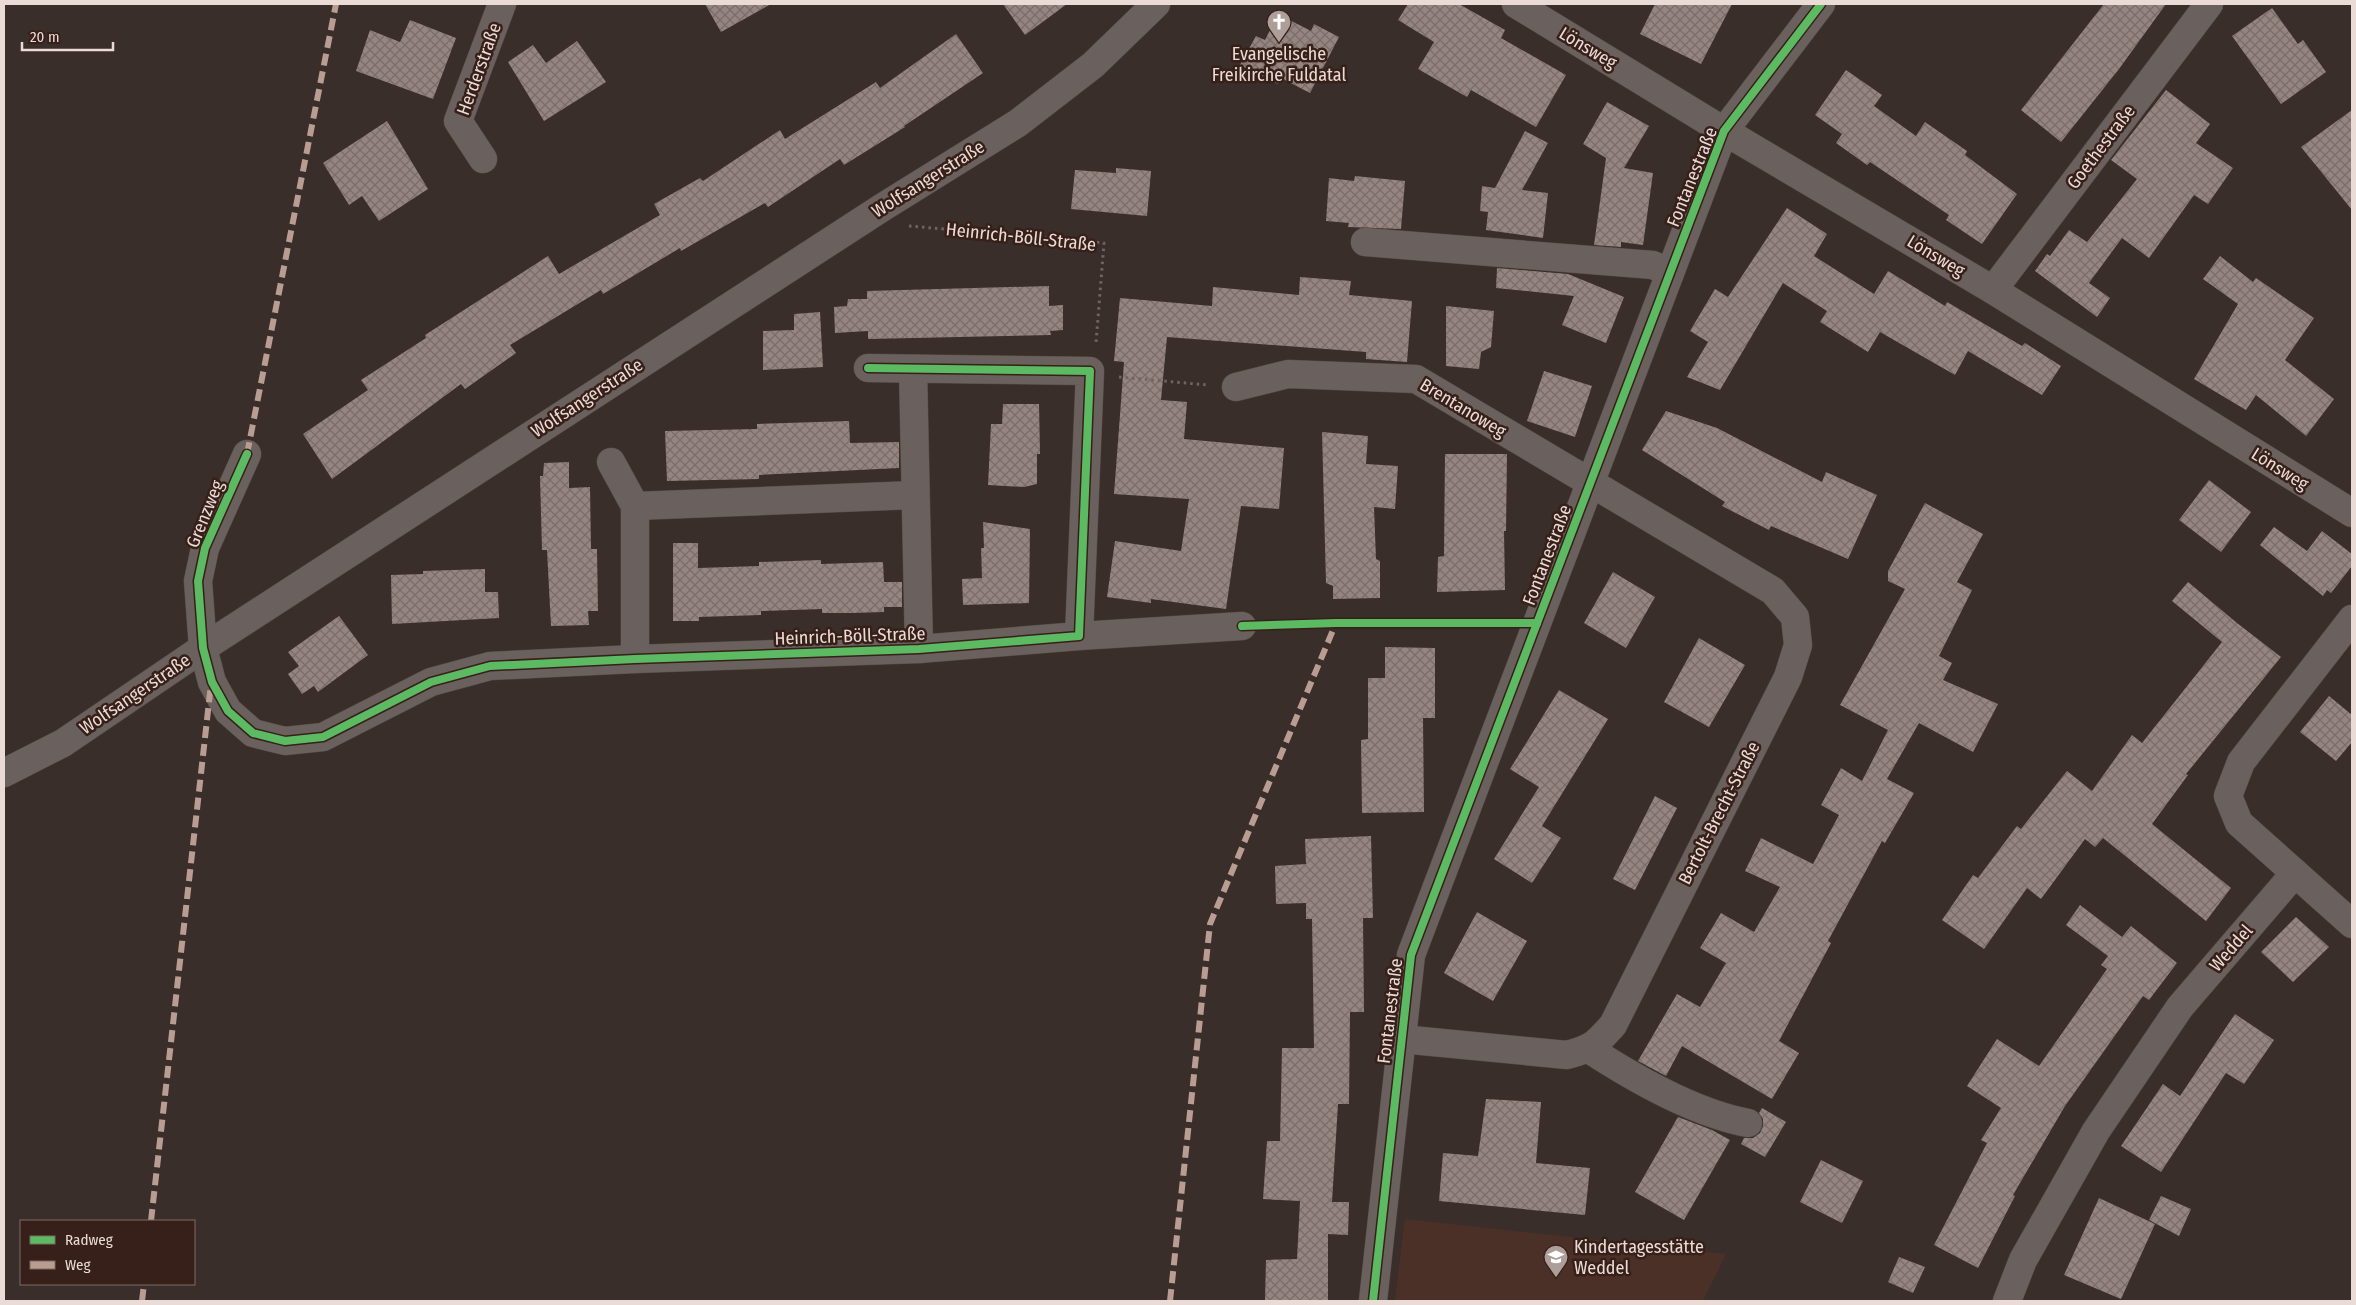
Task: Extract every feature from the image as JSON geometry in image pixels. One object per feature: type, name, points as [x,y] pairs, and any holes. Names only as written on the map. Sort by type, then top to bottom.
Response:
[{"type":"street","name":"Herderstraße","points":[[483,159],[458,121],[502,4]]},
{"type":"street","name":"Wolfsangerstraße","points":[[4,773],[62,742],[883,207],[1018,123],[1093,65],[1156,4]]},
{"type":"street","name":"Lönsweg","points":[[1516,4],[1724,131],[1993,290],[2352,513]]},
{"type":"street","name":"Fontanestraße","points":[[1373,1301],[1411,955],[1724,131],[1821,4]]},
{"type":"street","name":"Goethestraße","points":[[1993,290],[2209,4]]},
{"type":"street","points":[[1365,242],[1653,265],[1670,273]]},
{"type":"street","points":[[868,368],[1090,371],[1079,636]]},
{"type":"street","points":[[913,368],[914,495],[919,649]]},
{"type":"street","name":"Brentanoweg","points":[[1236,387],[1288,374],[1416,379],[1590,483]]},
{"type":"street","name":"Grenzweg","points":[[204,648],[198,581],[205,548],[247,454]]},
{"type":"street","points":[[611,462],[635,506],[635,658]]},
{"type":"street","name":"Bertolt-Brecht-Straße","points":[[1589,1049],[1612,1025],[1788,677],[1798,645],[1795,617],[1773,591],[1590,483]]},
{"type":"street","points":[[635,506],[914,495]]},
{"type":"street","points":[[2352,619],[2241,762],[2228,796],[2239,823],[2352,924]]},
{"type":"street","name":"Heinrich-Böll-Straße","points":[[204,648],[212,682],[228,711],[253,733],[285,741],[323,737],[431,682],[490,666],[635,658],[919,649],[1079,636],[1242,626]]},
{"type":"street","name":"Weddel","points":[[2007,1301],[2023,1260],[2096,1131],[2180,1007],[2295,873]]},
{"type":"street","points":[[1401,1038],[1567,1055],[1589,1049],[1698,1109],[1722,1118],[1748,1123]]},
{"type":"path","points":[[1122,377],[1236,387]]},
{"type":"shaded area","name":"Kindertagesstätte Weddel","points":[[1405,1219],[1726,1254],[1703,1301],[1395,1301]]},
{"type":"building","points":[[705,4],[771,4],[721,32]]},
{"type":"building","points":[[1003,4],[1067,4],[1025,35]]},
{"type":"building","points":[[1408,4],[1459,4],[1505,30],[1501,38],[1566,75],[1536,127],[1471,90],[1467,97],[1418,69],[1434,42],[1398,20]]},
{"type":"building","points":[[1655,4],[1732,4],[1701,64],[1640,34]]},
{"type":"building","points":[[2104,4],[2166,4],[2119,69],[2061,142],[2021,110]]},
{"type":"building","points":[[2272,8],[2298,44],[2303,40],[2326,72],[2281,104],[2232,36]]},
{"type":"building","points":[[1278,14],[1311,31],[1314,24],[1339,37],[1310,93],[1281,78],[1278,84],[1240,65],[1256,36],[1265,40]]},
{"type":"building","points":[[410,20],[456,38],[433,99],[356,71],[370,30],[400,42]]},
{"type":"building","points":[[956,34],[983,73],[905,127],[844,165],[840,159],[768,207],[765,203],[681,251],[680,248],[603,294],[601,290],[510,345],[516,353],[465,389],[461,384],[332,479],[303,434],[368,390],[361,380],[426,338],[425,335],[548,256],[559,274],[660,215],[654,204],[700,178],[703,181],[780,130],[785,139],[876,82],[880,88]]},
{"type":"building","points":[[577,41],[606,82],[544,121],[508,62],[533,45],[546,63]]},
{"type":"building","points":[[1846,70],[1882,95],[1874,106],[1916,136],[1925,122],[1967,151],[1965,155],[2017,194],[1982,244],[1946,220],[1949,215],[1870,162],[1867,165],[1836,143],[1842,134],[1815,115]]},
{"type":"building","points":[[2166,90],[2210,124],[2196,143],[2233,168],[2208,204],[2194,195],[2149,258],[2122,238],[2089,283],[2110,298],[2097,317],[2035,271],[2047,254],[2050,256],[2069,230],[2087,242],[2137,179],[2111,160]]},
{"type":"building","points":[[1607,102],[1649,126],[1624,168],[1653,173],[1643,245],[1621,242],[1621,247],[1594,245],[1606,158],[1583,144]]},
{"type":"building","points":[[2352,110],[2352,210],[2301,147]]},
{"type":"building","points":[[387,121],[428,189],[379,221],[362,196],[349,205],[323,163]]},
{"type":"building","points":[[1525,131],[1548,143],[1522,190],[1548,193],[1543,238],[1486,230],[1488,212],[1480,211],[1482,186],[1495,188]]},
{"type":"building","points":[[1116,168],[1151,171],[1147,216],[1071,209],[1075,170],[1116,173]]},
{"type":"building","points":[[1355,176],[1405,181],[1401,229],[1348,227],[1349,223],[1326,221],[1329,178],[1354,181]]},
{"type":"building","points":[[1787,208],[1827,234],[1814,256],[1874,294],[1888,271],[1945,306],[1947,302],[2022,346],[2025,343],[2061,366],[2042,395],[1968,351],[1955,375],[1880,332],[1868,352],[1820,322],[1827,311],[1783,283],[1720,390],[1687,377],[1708,342],[1690,331],[1715,289],[1728,297]]},
{"type":"building","points":[[2220,256],[2253,282],[2256,278],[2314,318],[2285,360],[2334,399],[2306,436],[2256,395],[2246,410],[2194,379],[2238,304],[2203,279]]},
{"type":"building","points":[[1497,268],[1568,274],[1624,297],[1606,343],[1562,325],[1574,296],[1496,288]]},
{"type":"building","points":[[1300,277],[1351,281],[1349,295],[1412,301],[1407,362],[1366,359],[1366,352],[1167,337],[1161,400],[1187,402],[1184,439],[1284,448],[1279,509],[1241,506],[1226,609],[1151,599],[1151,603],[1107,597],[1115,541],[1181,551],[1189,499],[1114,494],[1124,362],[1114,361],[1120,298],[1212,306],[1213,287],[1299,295]]},
{"type":"building","points":[[1049,286],[1049,306],[1063,305],[1063,330],[1050,331],[1051,335],[868,339],[868,331],[835,333],[834,307],[847,306],[848,299],[867,299],[867,291]]},
{"type":"building","points":[[1446,306],[1494,311],[1491,347],[1481,352],[1479,369],[1446,366]]},
{"type":"building","points":[[820,312],[823,367],[763,370],[763,331],[794,330],[794,314]]},
{"type":"building","points":[[1544,371],[1592,386],[1575,437],[1527,421]]},
{"type":"building","points":[[1003,404],[1039,404],[1040,454],[1037,454],[1037,484],[1024,487],[988,485],[991,424],[1002,424]]},
{"type":"building","points":[[1666,411],[1717,428],[1822,482],[1826,472],[1877,495],[1848,559],[1771,526],[1769,530],[1722,506],[1725,502],[1642,450]]},
{"type":"building","points":[[849,421],[850,443],[899,442],[899,468],[759,475],[759,479],[667,481],[665,431],[757,429],[757,424]]},
{"type":"building","points":[[1322,432],[1368,436],[1366,464],[1398,466],[1395,509],[1374,507],[1376,559],[1380,561],[1380,598],[1333,599],[1333,586],[1326,583]]},
{"type":"building","points":[[1445,454],[1507,454],[1506,531],[1504,531],[1505,590],[1437,592],[1438,557],[1444,556]]},
{"type":"building","points":[[569,462],[569,488],[590,487],[591,549],[597,549],[598,611],[588,611],[589,625],[551,626],[547,550],[542,550],[540,476],[543,476],[544,463]]},
{"type":"building","points":[[2209,480],[2251,512],[2221,552],[2179,520]]},
{"type":"building","points":[[1925,503],[1983,534],[1957,582],[1972,590],[1939,656],[1952,663],[1943,680],[1998,704],[1973,752],[1919,723],[1887,779],[1914,793],[1885,843],[1882,841],[1828,941],[1831,943],[1779,1041],[1799,1053],[1772,1099],[1682,1046],[1666,1076],[1638,1061],[1677,994],[1700,1007],[1726,963],[1700,948],[1721,913],[1754,932],[1780,887],[1745,871],[1761,838],[1813,864],[1839,815],[1821,805],[1841,768],[1862,781],[1888,730],[1840,705],[1905,589],[1888,581],[1888,571]]},
{"type":"building","points":[[983,522],[1030,529],[1029,603],[963,605],[962,579],[982,578],[981,548],[984,548]]},
{"type":"building","points":[[2274,527],[2307,551],[2322,531],[2352,554],[2352,566],[2331,593],[2327,590],[2323,596],[2260,545]]},
{"type":"building","points":[[673,543],[698,543],[698,568],[759,566],[759,562],[821,560],[821,564],[883,562],[884,582],[902,582],[902,607],[884,607],[884,612],[853,613],[822,613],[822,609],[761,611],[761,615],[699,617],[699,621],[673,621]]},
{"type":"building","points":[[485,569],[485,592],[498,592],[499,618],[392,624],[391,575],[423,574],[423,571]]},
{"type":"building","points":[[1613,572],[1655,597],[1626,648],[1584,623]]},
{"type":"building","points":[[2188,582],[2281,657],[2186,774],[2188,775],[2152,824],[2231,888],[2206,921],[2103,838],[2095,847],[2085,839],[2041,899],[2027,888],[1984,949],[1942,920],[1973,875],[1978,878],[2017,826],[2021,829],[2067,771],[2092,791],[2132,735],[2142,743],[2222,642],[2172,601]]},
{"type":"building","points":[[339,616],[368,655],[318,692],[314,686],[302,694],[288,674],[299,666],[288,652]]},
{"type":"building","points":[[1699,638],[1745,665],[1709,727],[1664,702]]},
{"type":"building","points":[[1385,647],[1435,648],[1435,718],[1423,718],[1424,812],[1362,813],[1361,740],[1368,739],[1368,678],[1385,678]]},
{"type":"building","points":[[1559,690],[1608,719],[1542,826],[1561,838],[1532,883],[1494,859],[1539,787],[1510,769]]},
{"type":"building","points":[[2329,696],[2352,715],[2352,742],[2336,761],[2300,732]]},
{"type":"building","points":[[1655,796],[1677,808],[1635,890],[1613,879]]},
{"type":"building","points":[[1371,836],[1373,918],[1363,918],[1364,1012],[1350,1012],[1349,1104],[1338,1104],[1332,1202],[1349,1202],[1348,1235],[1328,1234],[1328,1301],[1265,1301],[1266,1260],[1297,1259],[1300,1201],[1263,1199],[1267,1141],[1280,1141],[1282,1048],[1314,1048],[1312,919],[1306,919],[1306,903],[1276,904],[1275,866],[1306,864],[1305,839]]},
{"type":"building","points":[[2080,905],[2122,937],[2131,926],[2177,963],[2149,1000],[2143,996],[2065,1106],[2013,1195],[2015,1196],[1978,1268],[1934,1245],[1987,1143],[1981,1140],[2001,1108],[1967,1086],[1997,1039],[2039,1066],[2107,969],[2101,965],[2108,956],[2066,925]]},
{"type":"building","points":[[1477,912],[1527,941],[1493,1001],[1444,973]]},
{"type":"building","points":[[2296,917],[2329,947],[2293,982],[2261,952]]},
{"type":"building","points":[[2235,1014],[2274,1040],[2244,1084],[2226,1073],[2161,1172],[2121,1146],[2163,1084],[2180,1096]]},
{"type":"building","points":[[1486,1099],[1541,1102],[1536,1163],[1590,1168],[1585,1215],[1439,1201],[1443,1153],[1478,1156]]},
{"type":"building","points":[[1762,1108],[1786,1122],[1765,1157],[1741,1144],[1744,1138],[1753,1138],[1760,1133],[1763,1119],[1759,1113]]},
{"type":"building","points":[[1678,1117],[1712,1130],[1730,1140],[1684,1220],[1635,1192]]},
{"type":"building","points":[[1821,1160],[1863,1181],[1842,1223],[1800,1202]]},
{"type":"building","points":[[2161,1196],[2191,1209],[2179,1236],[2149,1220]]},
{"type":"building","points":[[2099,1198],[2155,1224],[2121,1299],[2064,1275]]},
{"type":"building","points":[[1899,1257],[1925,1267],[1913,1293],[1888,1282]]},
{"type":"marked path","points":[[247,454],[336,4]]},
{"type":"marked path","points":[[1170,1301],[1210,924],[1336,623]]},
{"type":"marked path","points":[[151,1220],[211,684]]},
{"type":"marked path","points":[[142,1301],[144,1285]]},
{"type":"cycle path","points":[[1373,1301],[1411,955],[1724,131],[1821,4]]},
{"type":"cycle path","points":[[247,454],[205,548],[198,581],[203,648],[212,682],[228,711],[253,733],[285,741],[323,737],[431,682],[490,666],[919,649],[1079,636],[1090,371],[868,368]]},
{"type":"cycle path","points":[[1242,626],[1336,623],[1537,623]]},
{"type":"place","name":"Evangelische Freikirche Fuldatal","points":[[1279,43]]},
{"type":"place","name":"Kindertagesstätte Weddel","points":[[1556,1278]]}]
